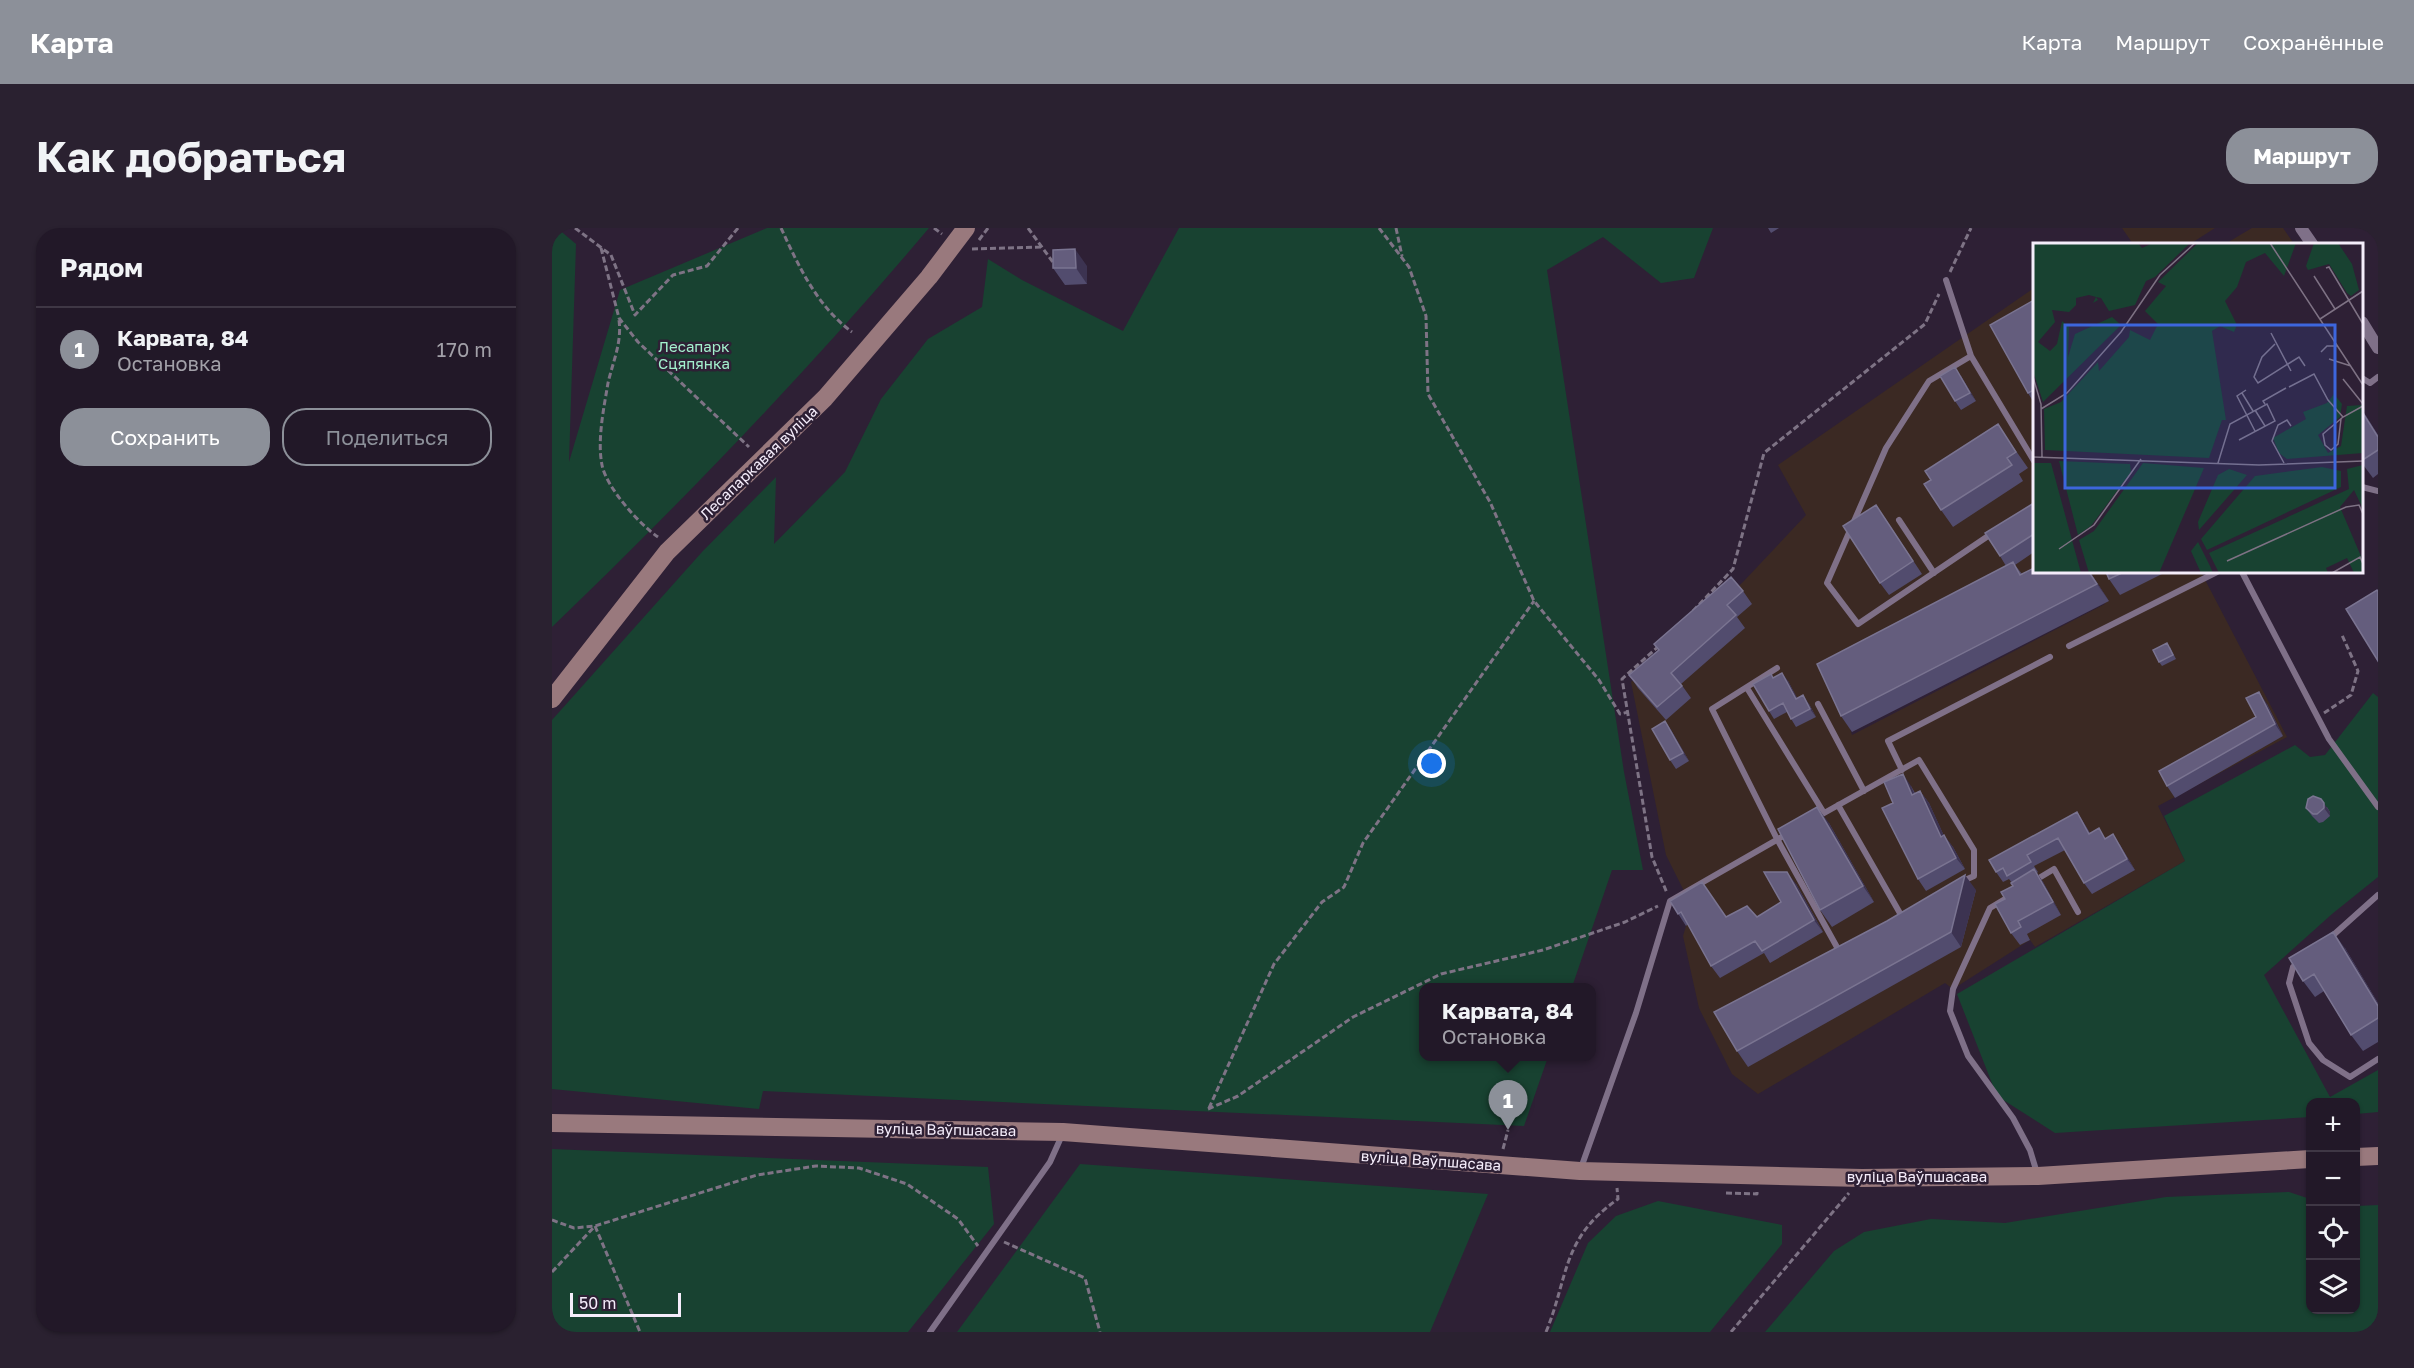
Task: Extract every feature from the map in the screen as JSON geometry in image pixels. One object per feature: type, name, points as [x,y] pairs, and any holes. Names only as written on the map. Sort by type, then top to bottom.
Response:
[{"type":"main road","name":"Лесапаркавая вуліца","points":[[552,699],[668,552],[825,398],[929,277],[966,228]]},
{"type":"main road","name":"вуліца Ваўпшасава","points":[[552,1123],[1063,1132],[1580,1171],[1862,1178],[2037,1176],[2306,1159]]},
{"type":"main road","points":[[2360,1157],[2378,1156]]},
{"type":"street","points":[[2301,228],[2311,243]]},
{"type":"street","points":[[2363,325],[2378,348]]},
{"type":"lane","points":[[1946,280],[1971,356],[2033,459]]},
{"type":"lane","points":[[1971,356],[1929,381],[1886,448],[1827,584],[1858,624],[1998,530]]},
{"type":"lane","points":[[2363,379],[2370,383],[2378,377]]},
{"type":"lane","points":[[2363,487],[2378,491]]},
{"type":"lane","points":[[1899,520],[1934,573]]},
{"type":"lane","points":[[2069,646],[2215,573]]},
{"type":"lane","points":[[2243,573],[2329,739],[2378,807]]},
{"type":"lane","points":[[1902,770],[1888,741],[2050,657]]},
{"type":"lane","points":[[1777,668],[1712,709],[1778,839],[1838,949]]},
{"type":"lane","points":[[1746,688],[1824,813]]},
{"type":"lane","points":[[1818,704],[1864,791]]},
{"type":"lane","points":[[1805,823],[1919,760],[1974,850],[1974,876],[1953,887]]},
{"type":"lane","points":[[1838,805],[1901,915]]},
{"type":"lane","points":[[1580,1171],[1636,1013],[1670,901],[1796,828]]},
{"type":"lane","points":[[2026,886],[2054,869],[2078,912]]},
{"type":"lane","points":[[2017,891],[1990,908],[1953,989],[1950,1011],[1968,1056],[2013,1118],[2031,1150],[2037,1176]]},
{"type":"lane","points":[[2326,941],[2378,895]]},
{"type":"lane","points":[[1890,920],[1911,909]]},
{"type":"lane","points":[[1828,954],[1848,943]]},
{"type":"lane","points":[[2312,953],[2294,967],[2289,983],[2309,1043],[2323,1060],[2350,1077],[2378,1059]]},
{"type":"lane","points":[[930,1332],[1050,1162],[1063,1132]]},
{"type":"path","points":[[574,228],[611,255],[635,315],[673,275],[707,266],[738,228]]},
{"type":"path","points":[[781,228],[802,272],[833,318],[852,332]]},
{"type":"path","points":[[1028,228],[1059,271]]},
{"type":"path","points":[[1379,228],[1409,267],[1426,316],[1428,394],[1490,502],[1534,601],[1599,680],[1620,714],[1628,712]]},
{"type":"path","points":[[1396,228],[1402,258]]},
{"type":"path","points":[[1687,617],[1733,569],[1764,453],[1925,324],[1971,228]]},
{"type":"path","points":[[972,249],[1042,247]]},
{"type":"path","points":[[601,248],[619,318],[621,336],[609,382],[602,430],[602,466],[641,525],[658,537]]},
{"type":"path","points":[[619,318],[638,342],[749,447]]},
{"type":"path","points":[[1419,985],[1353,1017],[1238,1096],[1208,1109],[1274,964],[1322,902],[1344,887],[1363,843],[1534,601]]},
{"type":"path","points":[[2318,717],[2351,694],[2358,671],[2342,635]]},
{"type":"path","points":[[1423,983],[1441,974],[1543,950],[1625,922],[1670,901],[1652,856],[1622,679],[1664,641]]},
{"type":"path","points":[[552,1221],[574,1228],[595,1226],[758,1175],[816,1166],[859,1168],[907,1184],[958,1219],[984,1255]]},
{"type":"path","points":[[1731,1332],[1862,1178]]},
{"type":"path","points":[[1546,1332],[1568,1258],[1591,1222],[1618,1199],[1617,1186]]},
{"type":"path","points":[[552,1272],[595,1226]]},
{"type":"path","points":[[595,1226],[640,1332]]},
{"type":"path","points":[[996,1239],[1085,1278],[1100,1332]]},
{"type":"shaded area","points":[[2122,228],[2215,228],[2192,243],[2132,243]]},
{"type":"shaded area","points":[[2252,228],[2283,228],[2293,243],[2227,243]]},
{"type":"shaded area","points":[[2033,289],[2033,573],[2202,573],[2287,737],[2158,806],[2185,861],[2035,947],[2030,940],[1953,989],[1945,983],[1758,1094],[1732,1074],[1699,1008],[1683,936],[1686,926],[1679,913],[1691,905],[1666,855],[1631,682],[1663,657],[1743,582],[1806,515],[1778,465]],"holes":[[[2105,604],[1852,735],[1849,726]]]},
{"type":"green space","name":"Лесапарк Сцяпянка","points":[[552,228],[557,228],[576,244],[569,462],[620,290],[767,228],[929,228],[839,332],[746,432],[552,627]]},
{"type":"green space","points":[[1179,228],[1713,228],[1694,278],[1661,283],[1603,237],[1547,270],[1624,772],[1643,870],[1612,870],[1573,983],[1419,983],[1419,1061],[1547,1061],[1524,1126],[763,1091],[759,1109],[552,1089],[552,720],[702,552],[776,477],[774,544],[845,472],[881,399],[928,339],[982,307],[988,259],[1022,280],[1123,331]]},
{"type":"green space","points":[[2373,693],[2378,697],[2378,877],[2332,914],[2264,975],[2330,1097],[2378,1070],[2378,1112],[2360,1114],[2360,1098],[2306,1098],[2306,1117],[2055,1133],[1997,1096],[1957,994],[2185,861],[2164,816],[2295,745],[2310,757],[2325,755]]},
{"type":"green space","points":[[552,1149],[988,1167],[994,1224],[908,1332],[558,1332],[552,1311]]},
{"type":"green space","points":[[1080,1164],[1488,1194],[1430,1332],[957,1332]]},
{"type":"green space","points":[[2289,1192],[2306,1198],[2306,1314],[2360,1314],[2360,1206],[2378,1205],[2378,1332],[1765,1332],[1834,1251],[1864,1232],[1931,1219],[2005,1223],[2166,1197]]},
{"type":"green space","points":[[1658,1201],[1782,1225],[1782,1244],[1710,1332],[1550,1332],[1588,1243],[1616,1216]]},
{"type":"building","points":[[2371,228],[2378,228],[2378,239]]},
{"type":"building","points":[[1075,249],[1076,268],[1053,268],[1053,250]]},
{"type":"building","points":[[2033,301],[2033,390],[2028,393],[1990,325]]},
{"type":"building","points":[[1955,367],[1970,393],[1955,401],[1940,376]]},
{"type":"building","points":[[2363,413],[2378,437],[2378,450],[2363,460]]},
{"type":"building","points":[[1998,424],[2016,452],[2007,458],[2012,465],[1941,510],[1924,484],[1931,480],[1925,471]]},
{"type":"building","points":[[2033,504],[2033,535],[2000,556],[1985,533]]},
{"type":"building","points":[[1876,505],[1913,561],[1880,583],[1843,526]]},
{"type":"building","points":[[2013,562],[2020,575],[2033,568],[2033,573],[2090,573],[2097,584],[1841,716],[1817,664]]},
{"type":"building","points":[[2106,573],[2122,573],[2109,579]]},
{"type":"building","points":[[1731,577],[1743,591],[1727,605],[1736,615],[1671,673],[1682,686],[1657,707],[1629,675],[1659,650],[1654,644]]},
{"type":"building","points":[[2377,590],[2378,592],[2378,661],[2346,609]]},
{"type":"building","points":[[2167,643],[2173,655],[2159,662],[2153,650]]},
{"type":"building","points":[[1782,673],[1796,699],[1803,695],[1810,709],[1791,719],[1783,703],[1769,711],[1753,684],[1771,674],[1773,678]]},
{"type":"building","points":[[2259,692],[2275,724],[2167,786],[2159,771],[2256,717],[2246,698]]},
{"type":"building","points":[[1665,721],[1683,753],[1670,760],[1652,729]]},
{"type":"building","points":[[1903,774],[1912,795],[1920,791],[1941,837],[1944,835],[1956,858],[1918,879],[1882,808],[1893,803],[1884,782]]},
{"type":"building","points":[[2313,796],[2324,803],[2324,808],[2317,814],[2313,814],[2306,808],[2308,799]]},
{"type":"building","points":[[1817,807],[1863,886],[1820,910],[1778,829]]},
{"type":"building","points":[[2077,812],[2089,834],[2099,828],[2105,839],[2113,834],[2127,859],[2084,883],[2058,838],[2027,855],[2031,862],[2007,876],[2003,868],[1996,872],[1989,860]]},
{"type":"building","points":[[2034,869],[2053,902],[2018,921],[2021,927],[2011,933],[1995,904],[2005,899],[2001,892],[2013,886],[2011,883]]},
{"type":"building","points":[[1764,872],[1787,872],[1814,920],[1762,951],[1755,941],[1711,966],[1681,912],[1678,914],[1670,901],[1702,882],[1726,917],[1747,906],[1757,917],[1781,902]]},
{"type":"building","points":[[1965,875],[1951,932],[1737,1051],[1714,1012],[1887,921]]},
{"type":"building","points":[[2333,932],[2378,1006],[2378,1018],[2351,1035],[2314,974],[2303,981],[2289,958]]},
{"type":"place","name":"Карвата, 84","points":[[1508,1130]]}]
